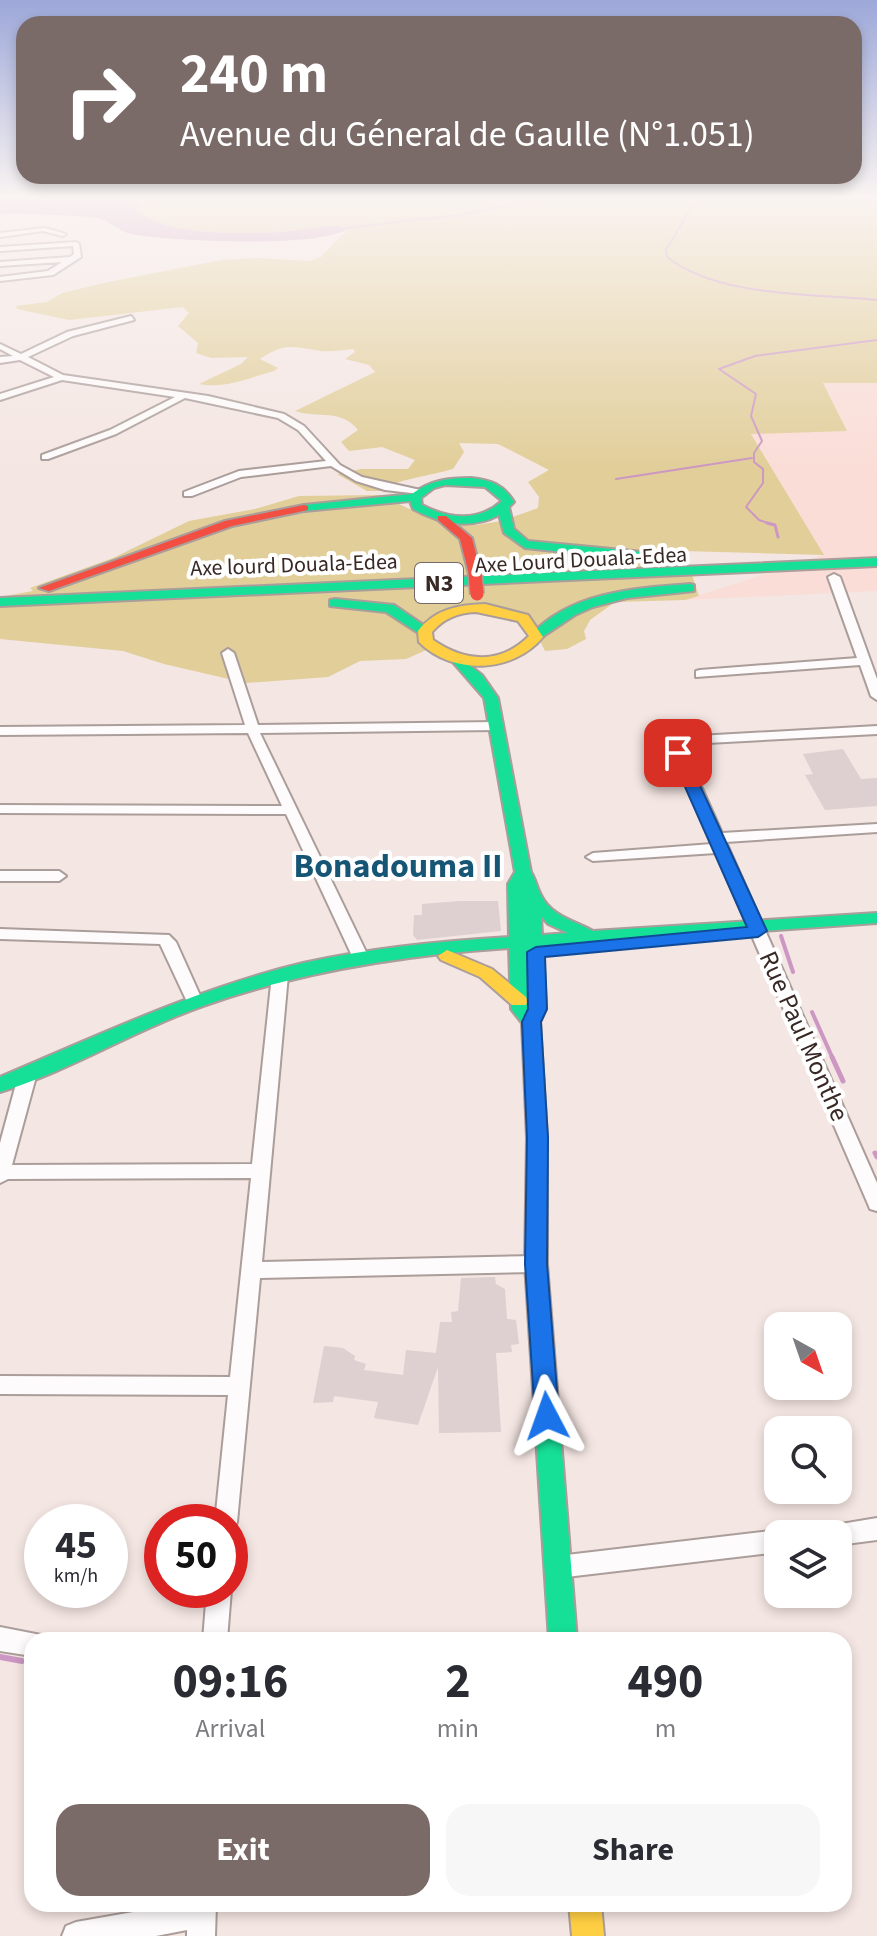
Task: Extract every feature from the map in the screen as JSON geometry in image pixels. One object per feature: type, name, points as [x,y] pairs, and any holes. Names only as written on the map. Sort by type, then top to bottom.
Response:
[{"type":"main road","points":[[0,600],[84,577],[257,516],[418,494],[430,486],[460,481],[490,485],[507,496],[505,527],[510,535],[525,544],[722,561],[874,567]]},
{"type":"main road","points":[[418,494],[417,507],[442,518],[482,518],[504,509]]},
{"type":"main road","points":[[442,518],[466,538],[477,594]]},
{"type":"main road","points":[[466,538],[482,518]]},
{"type":"main road","points":[[501,610],[459,610],[442,615],[430,622],[425,631],[426,642],[431,648],[458,660],[477,662],[514,656],[531,646],[536,637],[565,611],[605,597],[834,577],[874,567]]},
{"type":"main road","name":"Axe lourd Douala-Edea","points":[[0,600],[874,567]]},
{"type":"main road","name":"Axe Lourd Douala-Edea","points":[[0,609],[874,567]]},
{"type":"main road","points":[[459,610],[477,594]]},
{"type":"main road","points":[[477,594],[501,610],[524,618],[532,625],[536,637]]},
{"type":"main road","points":[[79,607],[364,604],[389,608],[425,631]]},
{"type":"main road","points":[[491,698],[514,656]]},
{"type":"main road","points":[[458,660],[477,678],[491,698],[523,872],[531,885],[519,1001],[520,1009],[531,1022]]},
{"type":"main road","points":[[523,872],[516,884],[537,1009],[531,1022],[537,1138],[536,1264],[562,1632]]},
{"type":"main road","points":[[532,896],[554,920],[591,936]]},
{"type":"main road","points":[[447,956],[877,918]]},
{"type":"main road","points":[[0,1085],[195,1002],[280,975],[361,958],[440,947],[526,947],[591,936],[757,928]]},
{"type":"main road","points":[[418,952],[447,956],[488,972],[501,980],[519,1001]]},
{"type":"main road","points":[[586,1912],[588,1936]]},
{"type":"street","points":[[0,360],[21,357],[70,334],[131,318]]},
{"type":"street","points":[[0,346],[61,377],[185,395],[281,416],[301,428],[334,463],[370,483],[418,494]]},
{"type":"street","points":[[0,397],[61,377]]},
{"type":"street","points":[[45,457],[113,432],[185,395]]},
{"type":"street","points":[[188,494],[239,474],[334,463]]},
{"type":"street","points":[[834,577],[877,696]]},
{"type":"street","points":[[859,642],[877,644]]},
{"type":"street","points":[[228,653],[253,731],[361,958]]},
{"type":"street","points":[[700,674],[863,661]]},
{"type":"street","points":[[0,731],[253,731],[368,726],[496,726]]},
{"type":"street","name":"Rue Paul Monthe","points":[[877,730],[685,740],[677,747],[877,1204]]},
{"type":"street","points":[[0,809],[289,810]]},
{"type":"street","points":[[593,857],[877,828]]},
{"type":"street","points":[[0,876],[59,876]]},
{"type":"street","points":[[0,934],[163,939],[168,942],[195,1002]]},
{"type":"street","points":[[228,1504],[280,975]]},
{"type":"street","points":[[28,1073],[1,1174],[260,1171]]},
{"type":"street","points":[[251,1270],[536,1264]]},
{"type":"street","points":[[0,1385],[239,1386]]},
{"type":"street","points":[[852,1532],[877,1529]]},
{"type":"street","points":[[558,1567],[764,1543]]},
{"type":"street","points":[[216,1632],[218,1608]]},
{"type":"street","points":[[0,1639],[24,1643]]},
{"type":"street","points":[[76,1936],[202,1918]]},
{"type":"shaded area","points":[[86,287],[877,287],[877,383],[823,383],[847,431],[751,434],[824,555],[684,551],[699,596],[685,600],[615,602],[590,620],[584,631],[586,639],[567,649],[545,651],[532,625],[471,608],[430,622],[431,648],[406,659],[360,661],[328,677],[246,683],[123,651],[0,639],[0,604],[5,596],[33,591],[30,588],[113,558],[189,521],[255,509],[299,496],[380,495],[418,513],[450,522],[476,525],[502,521],[538,508],[539,497],[528,482],[549,470],[498,444],[459,443],[464,452],[453,469],[403,481],[380,491],[367,491],[337,474],[361,469],[408,469],[415,460],[382,447],[349,451],[341,442],[358,430],[351,423],[337,416],[295,411],[375,372],[369,365],[345,359],[355,352],[353,349],[283,348],[260,359],[278,368],[274,371],[237,382],[199,384],[241,364],[248,357],[211,358],[196,353],[198,343],[178,326],[189,313],[183,307],[69,320],[17,309],[16,306],[47,302],[62,293]]},
{"type":"shaded area","points":[[822,382],[877,383],[877,591],[685,600],[823,555],[751,433],[846,431]]},
{"type":"building","points":[[843,749],[861,779],[877,778],[877,806],[825,810],[805,775],[813,774],[803,754]]},
{"type":"building","points":[[498,901],[501,931],[417,940],[413,935],[414,915],[422,915],[422,904]]},
{"type":"building","points":[[495,1277],[496,1284],[505,1289],[507,1319],[516,1320],[519,1344],[511,1345],[512,1352],[496,1353],[501,1432],[439,1433],[438,1367],[418,1425],[374,1418],[378,1402],[334,1396],[333,1402],[313,1403],[324,1346],[343,1348],[355,1356],[354,1360],[366,1364],[364,1370],[403,1375],[406,1350],[436,1353],[440,1322],[452,1322],[451,1312],[458,1311],[461,1278]]},
{"type":"waterway","points":[[742,287],[877,300]]},
{"type":"waterway","points":[[771,524],[759,520],[746,507],[763,483],[763,469],[754,462],[754,453],[762,441],[751,416],[756,394],[719,369],[755,356],[877,340]]},
{"type":"waterway","points":[[616,479],[752,458]]},
{"type":"waterway","points":[[767,523],[771,524]]},
{"type":"waterway","points":[[771,524],[775,525],[778,537]]},
{"type":"waterway","points":[[688,746],[694,759]]},
{"type":"waterway","points":[[693,757],[698,769]]},
{"type":"waterway","points":[[781,936],[793,972]]},
{"type":"waterway","points":[[812,1012],[833,1059]]},
{"type":"waterway","points":[[832,1057],[843,1081]]},
{"type":"waterway","points":[[875,1153],[877,1157]]},
{"type":"waterway","points":[[0,1657],[22,1661]]},
{"type":"traffic: fast","points":[[444,482],[489,484],[497,488],[508,502],[488,516],[464,521],[440,517],[417,507],[415,497],[430,486],[444,482]]},
{"type":"traffic: fast","points":[[304,508],[415,497]]},
{"type":"traffic: fast","points":[[504,509],[508,530],[525,544],[643,556]]},
{"type":"traffic: fast","points":[[0,602],[877,562]]},
{"type":"traffic: fast","points":[[536,637],[570,612],[588,604],[627,594],[690,588]]},
{"type":"traffic: fast","points":[[335,603],[389,608],[425,631]]},
{"type":"traffic: fast","points":[[458,660],[477,678],[491,698],[523,872],[531,885],[537,1009],[531,1022],[537,1138],[536,1264],[562,1632]]},
{"type":"traffic: fast","points":[[523,872],[516,884],[519,1001],[520,1009],[531,1022]]},
{"type":"traffic: fast","points":[[532,896],[554,920],[586,934]]},
{"type":"traffic: fast","points":[[0,1085],[195,1002],[304,969],[440,947],[877,918]]},
{"type":"traffic: slow","points":[[485,608],[523,618],[536,637],[512,656],[483,662],[453,657],[426,642],[425,631],[437,619],[459,610],[485,608]]},
{"type":"traffic: slow","points":[[447,956],[486,973],[519,1001]]},
{"type":"traffic: slow","points":[[586,1912],[588,1936]]},
{"type":"traffic: jam","points":[[45,588],[229,523],[304,508]]},
{"type":"traffic: jam","points":[[442,518],[466,538],[475,574]]},
{"type":"traffic: jam","points":[[475,574],[477,594]]},
{"type":"district","name":"Bonadouma II","points":[[398,866]]},
{"type":"route","points":[[547,1416],[536,1264],[537,1138],[531,1022],[537,1009],[536,952],[758,931],[719,838],[678,753]]}]
